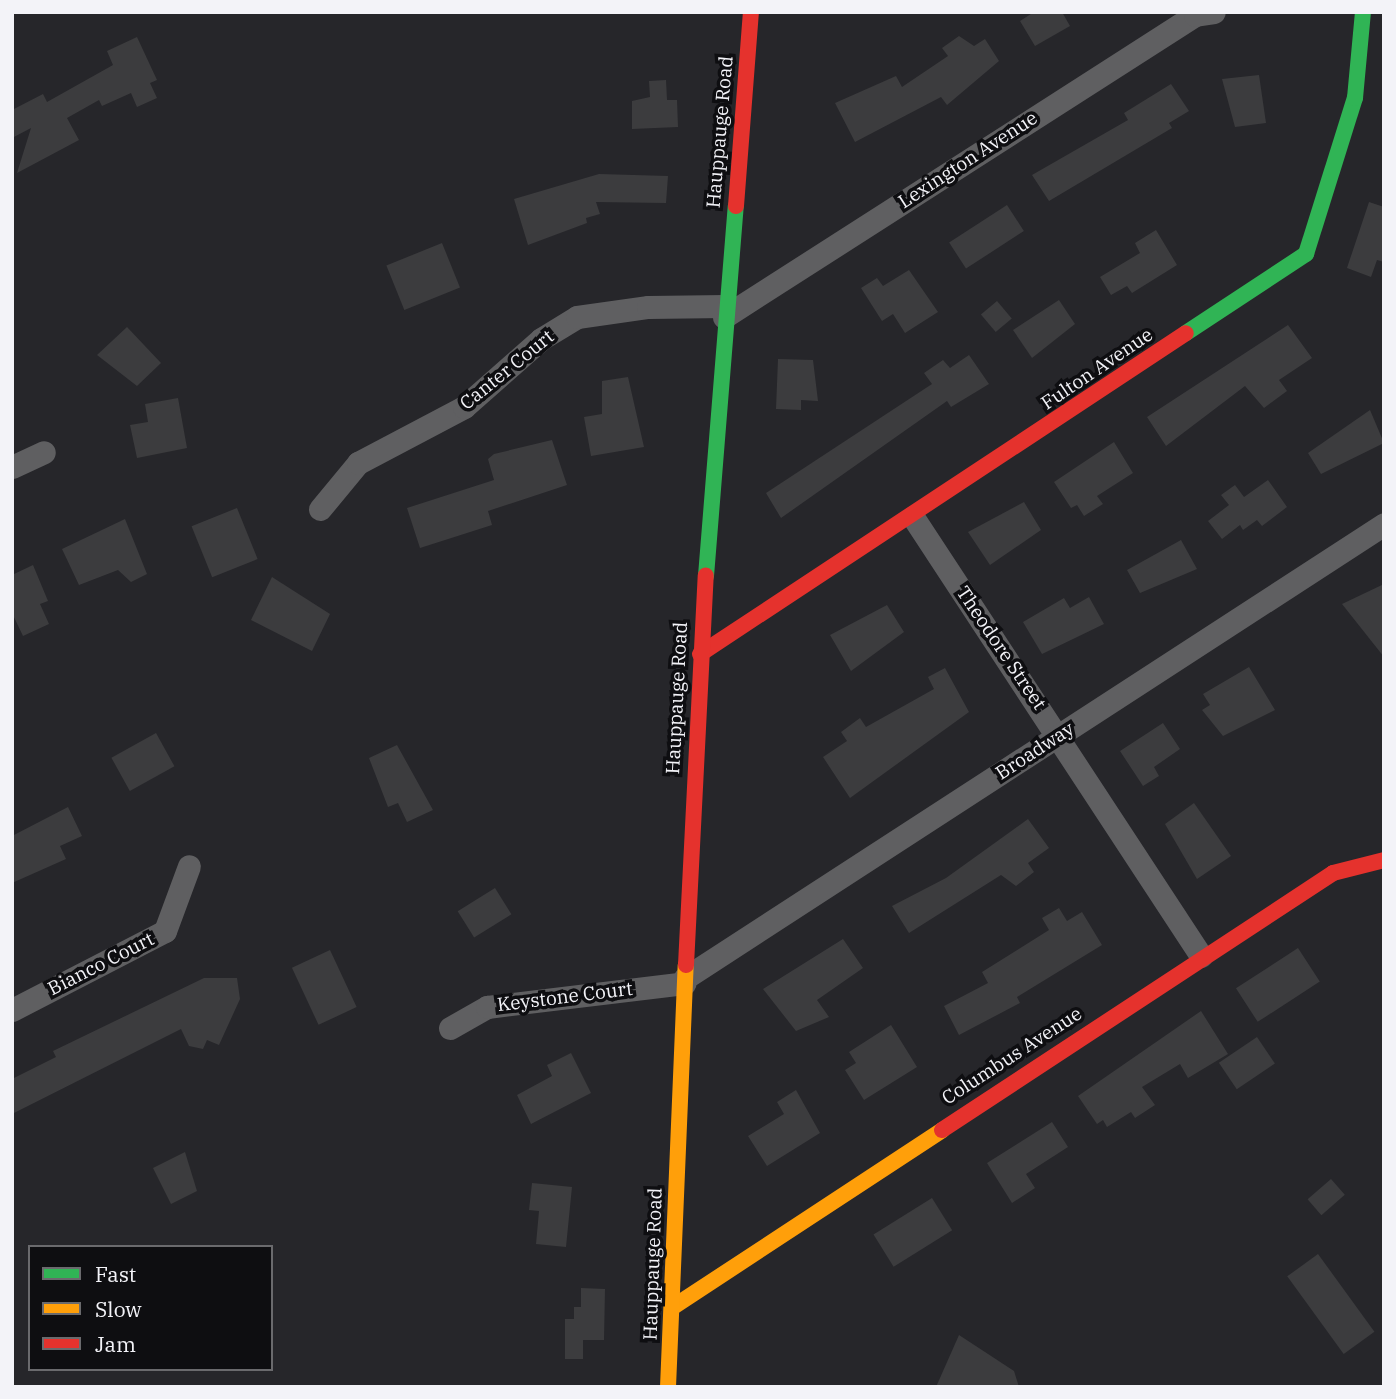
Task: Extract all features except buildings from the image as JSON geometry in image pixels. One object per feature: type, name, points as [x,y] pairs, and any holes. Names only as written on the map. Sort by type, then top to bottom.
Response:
[{"type":"street","name":"Hauppauge Road","points":[[668,1387],[700,653],[725,311],[751,12]]},
{"type":"street","name":"Lexington Avenue","points":[[725,311],[1195,15],[1214,12]]},
{"type":"street","name":"Fulton Avenue","points":[[700,653],[913,517],[1306,254],[1355,98],[1363,12]]},
{"type":"street","name":"Canter Court","points":[[320,509],[358,463],[464,407],[541,339],[577,317],[649,307],[725,311]]},
{"type":"street","points":[[12,467],[44,452]]},
{"type":"street","name":"Theodore Street","points":[[913,517],[1059,736],[1121,840],[1201,956]]},
{"type":"street","name":"Broadway","points":[[685,981],[1384,524]]},
{"type":"street","name":"Columbus Avenue","points":[[673,1307],[1201,956],[1333,873],[1384,860]]},
{"type":"street","name":"Bianco Court","points":[[12,1010],[165,931],[189,866]]},
{"type":"street","name":"Keystone Court","points":[[450,1028],[487,1007],[685,981]]},
{"type":"traffic: fast","points":[[1186,333],[1306,254],[1355,98],[1363,12]]},
{"type":"traffic: fast","points":[[706,576],[736,206]]},
{"type":"traffic: slow","points":[[668,1387],[686,965]]},
{"type":"traffic: slow","points":[[673,1307],[942,1130]]},
{"type":"traffic: jam","points":[[736,206],[751,12]]},
{"type":"traffic: jam","points":[[700,654],[1186,333]]},
{"type":"traffic: jam","points":[[686,965],[706,576]]},
{"type":"traffic: jam","points":[[942,1130],[1333,873],[1384,860]]}]
